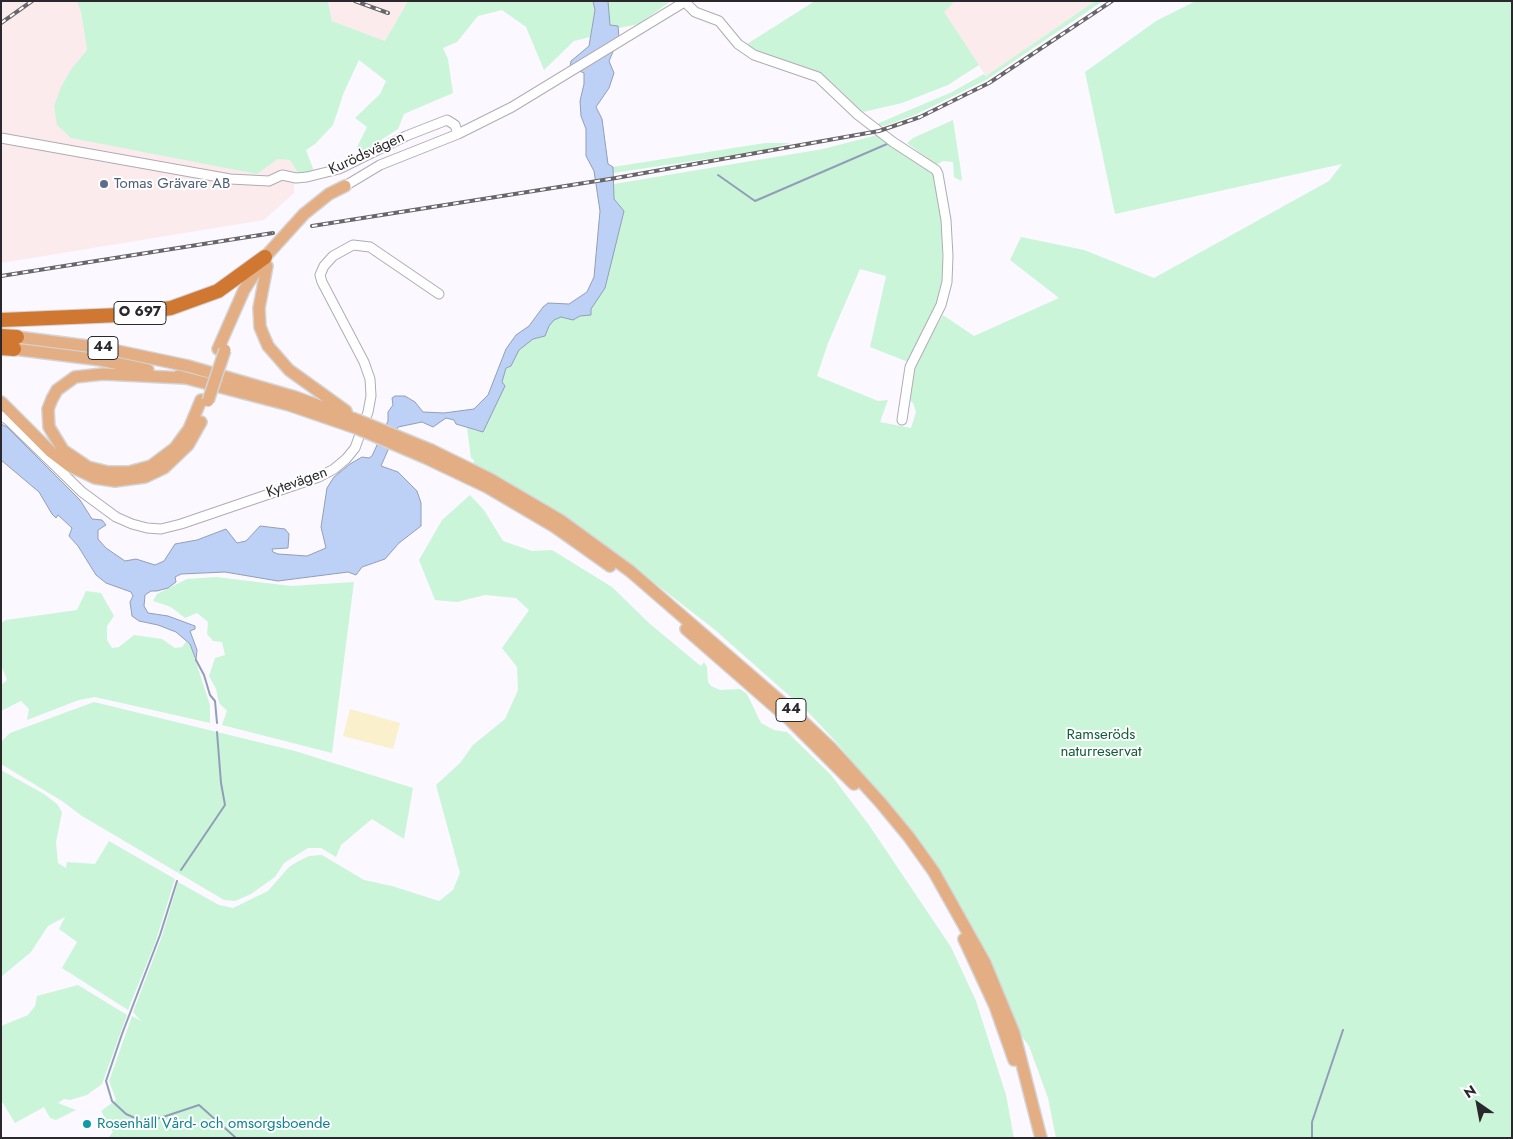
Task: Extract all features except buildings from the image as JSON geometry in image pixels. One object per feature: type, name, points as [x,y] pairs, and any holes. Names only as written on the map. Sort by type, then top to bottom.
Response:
[{"type":"highway","name":"O 697","points":[[1,320],[120,315],[171,308],[218,291],[266,261]]},
{"type":"highway","name":"44","points":[[1,336],[11,345]]},
{"type":"main road","name":"O 697","points":[[1,402],[51,452],[68,465],[95,478],[115,481],[145,477],[172,462],[194,435],[222,350],[266,261],[304,214],[329,194],[345,186]]},
{"type":"main road","points":[[266,261],[259,308],[260,327],[268,346],[281,363],[300,380],[358,424]]},
{"type":"main road","name":"44","points":[[11,345],[101,360],[185,378],[358,424]]},
{"type":"main road","name":"44","points":[[11,345],[103,348],[188,366],[295,397],[490,479],[560,520],[630,571],[767,688],[830,747],[868,788],[909,837],[934,872],[985,963],[1014,1033],[1041,1138]]},
{"type":"main road","points":[[185,378],[103,374],[75,377],[57,390],[52,399],[48,409],[49,427],[63,450],[88,467],[108,472],[129,472],[151,466],[175,448],[189,429],[205,401]]},
{"type":"main road","name":"44","points":[[429,454],[555,527],[624,576],[789,719],[876,808],[928,876],[963,936],[995,1006],[1006,1036],[1034,1138]]},
{"type":"street","name":"O 697","points":[[345,186],[397,158],[458,134],[512,108],[685,2]]},
{"type":"street","points":[[685,2],[695,12],[718,21],[745,50],[818,77],[858,115],[893,142],[936,170],[946,220],[947,282],[941,305],[910,367],[902,420]]},
{"type":"street","name":"Kurödsvägen","points":[[1,138],[230,179],[269,180],[282,175],[307,178],[339,169],[406,136],[447,120],[455,125],[458,134]]},
{"type":"street","name":"Kytevägen","points":[[1,416],[8,420],[82,492],[116,517],[147,528],[162,529],[181,524],[319,477],[334,470],[346,460],[355,448],[368,412],[371,396],[370,379],[364,362],[322,282],[320,275],[324,266],[333,256],[353,245],[370,247],[438,294]]},
{"type":"shaded area","points":[[1,1],[77,1],[81,12],[87,50],[72,68],[257,174],[278,159],[290,160],[299,175],[294,184],[294,193],[264,220],[1,263]]},
{"type":"shaded area","points":[[328,1],[408,1],[385,41],[332,21]]},
{"type":"shaded area","points":[[955,1],[1095,1],[986,76],[943,12]]},
{"type":"green space","points":[[77,1],[328,1],[332,21],[385,41],[408,1],[593,1],[595,10],[590,37],[574,41],[544,70],[526,27],[502,10],[478,16],[457,42],[443,48],[448,59],[453,93],[404,114],[398,129],[361,153],[357,147],[367,127],[355,118],[380,94],[386,81],[359,60],[344,92],[333,125],[315,144],[306,150],[314,171],[299,175],[290,160],[278,159],[257,174],[71,138],[57,125],[54,106],[61,87],[72,68],[87,50],[81,12]]},
{"type":"green space","points":[[608,1],[671,1],[639,24],[619,28],[618,26],[610,25]]},
{"type":"green space","points":[[815,1],[955,1],[944,12],[979,65],[948,85],[902,103],[863,112],[831,82],[817,73],[763,55],[747,44]]},
{"type":"green space","points":[[1095,1],[1103,1],[986,80],[915,115],[884,126],[879,125],[879,123],[952,92],[984,74],[986,76]]},
{"type":"green space","name":"Ramseröds naturreservat","points":[[1196,1],[1512,1],[1512,1138],[1056,1138],[1048,1098],[1029,1046],[978,979],[961,924],[895,814],[836,742],[810,714],[714,629],[622,558],[473,467],[474,460],[471,458],[467,428],[478,431],[502,382],[506,368],[519,350],[550,319],[579,310],[616,243],[624,211],[614,199],[614,184],[823,149],[877,135],[935,173],[942,228],[943,285],[924,335],[908,362],[870,347],[886,276],[860,269],[828,343],[817,376],[878,401],[888,400],[880,422],[911,428],[916,412],[913,403],[908,399],[913,367],[943,315],[974,336],[1059,298],[1010,260],[1021,237],[1084,250],[1154,278],[1329,181],[1342,164],[1115,214],[1085,72],[1156,21]]},
{"type":"green space","points":[[953,120],[961,181],[954,177],[953,162],[943,161],[936,165],[907,143],[913,138]]},
{"type":"green space","points":[[765,143],[791,143],[760,151],[613,173],[613,167]]},
{"type":"green space","points":[[470,495],[484,510],[503,541],[532,551],[552,550],[612,587],[649,623],[697,663],[701,666],[704,662],[707,667],[708,682],[711,686],[720,690],[740,689],[747,694],[761,723],[774,730],[787,732],[831,775],[869,825],[951,947],[976,1001],[1006,1095],[1014,1138],[108,1138],[113,1132],[101,1111],[116,1100],[109,1081],[132,1016],[141,1021],[133,1012],[162,936],[178,882],[219,905],[233,908],[268,891],[289,867],[297,862],[309,856],[322,855],[364,880],[392,886],[439,901],[453,890],[460,873],[436,785],[460,763],[473,745],[505,719],[518,690],[517,667],[502,648],[529,610],[516,598],[485,595],[457,602],[435,600],[419,560],[442,520]]},
{"type":"green space","points":[[216,577],[291,586],[354,582],[332,753],[222,725],[227,711],[219,703],[216,689],[209,676],[215,658],[225,655],[222,642],[213,641],[207,634],[208,622],[197,613],[185,618],[171,607],[153,601],[157,594],[187,579]]},
{"type":"green space","points":[[86,591],[101,593],[114,616],[107,626],[107,640],[112,648],[119,647],[134,635],[162,639],[175,648],[182,647],[186,642],[190,644],[210,705],[210,723],[95,697],[79,700],[27,720],[29,709],[21,701],[1,711],[1,685],[7,680],[1,665],[1,623],[6,620],[77,610]]},
{"type":"green space","points":[[94,702],[295,751],[413,788],[404,839],[372,819],[341,845],[336,857],[321,848],[308,848],[284,863],[275,877],[251,894],[235,901],[224,900],[82,816],[62,801],[1,764],[1,742],[10,733]]},
{"type":"green space","points":[[1,770],[44,794],[57,804],[62,812],[56,842],[58,863],[66,868],[67,862],[95,864],[109,841],[175,879],[155,943],[128,1010],[62,968],[77,942],[59,929],[65,917],[48,926],[31,952],[1,977]]},
{"type":"green space","points":[[78,985],[127,1015],[102,1084],[87,1095],[70,1100],[64,1099],[58,1103],[76,1110],[56,1120],[50,1118],[44,1107],[15,1123],[1,1100],[1,1026],[28,1015],[35,1006],[37,996]]},
{"type":"sand","points":[[350,709],[400,723],[393,749],[343,736]]},
{"type":"water","points":[[593,1],[608,1],[610,25],[618,26],[619,38],[609,61],[614,73],[609,88],[596,107],[602,119],[608,164],[613,167],[614,199],[624,211],[605,288],[591,309],[591,315],[580,316],[573,320],[561,317],[554,320],[545,336],[533,339],[519,350],[511,366],[506,368],[502,382],[505,386],[483,432],[456,424],[454,420],[446,418],[433,427],[422,422],[398,427],[381,466],[398,472],[417,491],[421,503],[421,526],[399,543],[385,559],[362,567],[356,575],[348,572],[278,581],[225,572],[181,574],[175,577],[176,582],[168,588],[151,591],[145,595],[144,606],[148,613],[168,616],[195,626],[195,629],[190,631],[197,650],[196,660],[190,644],[176,632],[158,625],[139,621],[132,616],[130,602],[133,596],[131,592],[106,583],[96,575],[78,546],[69,536],[72,528],[58,515],[56,518],[39,492],[1,460],[1,424],[7,427],[80,500],[92,519],[102,520],[106,525],[98,530],[98,539],[106,548],[125,561],[136,559],[155,565],[164,561],[175,544],[197,540],[226,529],[237,543],[246,541],[260,526],[285,529],[289,534],[288,548],[272,549],[273,552],[278,554],[307,556],[326,548],[321,527],[327,488],[334,477],[350,464],[362,457],[369,458],[372,456],[388,421],[388,412],[393,405],[392,398],[395,396],[405,396],[415,402],[423,412],[444,413],[474,409],[488,395],[506,349],[516,335],[529,326],[543,307],[548,303],[569,304],[587,292],[594,277],[600,211],[594,171],[586,156],[586,129],[581,116],[580,101],[584,84],[584,73],[570,67],[571,61],[589,46],[595,10]]},
{"type":"waterway","points":[[718,175],[755,201],[887,144]]},
{"type":"waterway","points":[[196,660],[204,675],[210,695],[215,701],[217,723]]},
{"type":"waterway","points":[[181,870],[225,805],[221,783],[217,732]]},
{"type":"waterway","points":[[177,881],[160,935],[106,1081],[112,1101],[126,1114],[142,1121],[160,1118],[199,1105],[236,1138]]},
{"type":"waterway","points":[[1312,1138],[1312,1122],[1343,1030]]},
{"type":"railway","points":[[1,23],[32,1]]},
{"type":"railway","points":[[355,1],[388,13]]},
{"type":"railway","points":[[312,226],[616,178],[879,131],[920,117],[989,83],[1112,1]]},
{"type":"railway","points":[[1,276],[273,233]]},
{"type":"place","name":"Tomas Grävare AB","points":[[104,184]]},
{"type":"place","name":"Rosenhäll Vård- och omsorgsboende","points":[[87,1124]]}]
